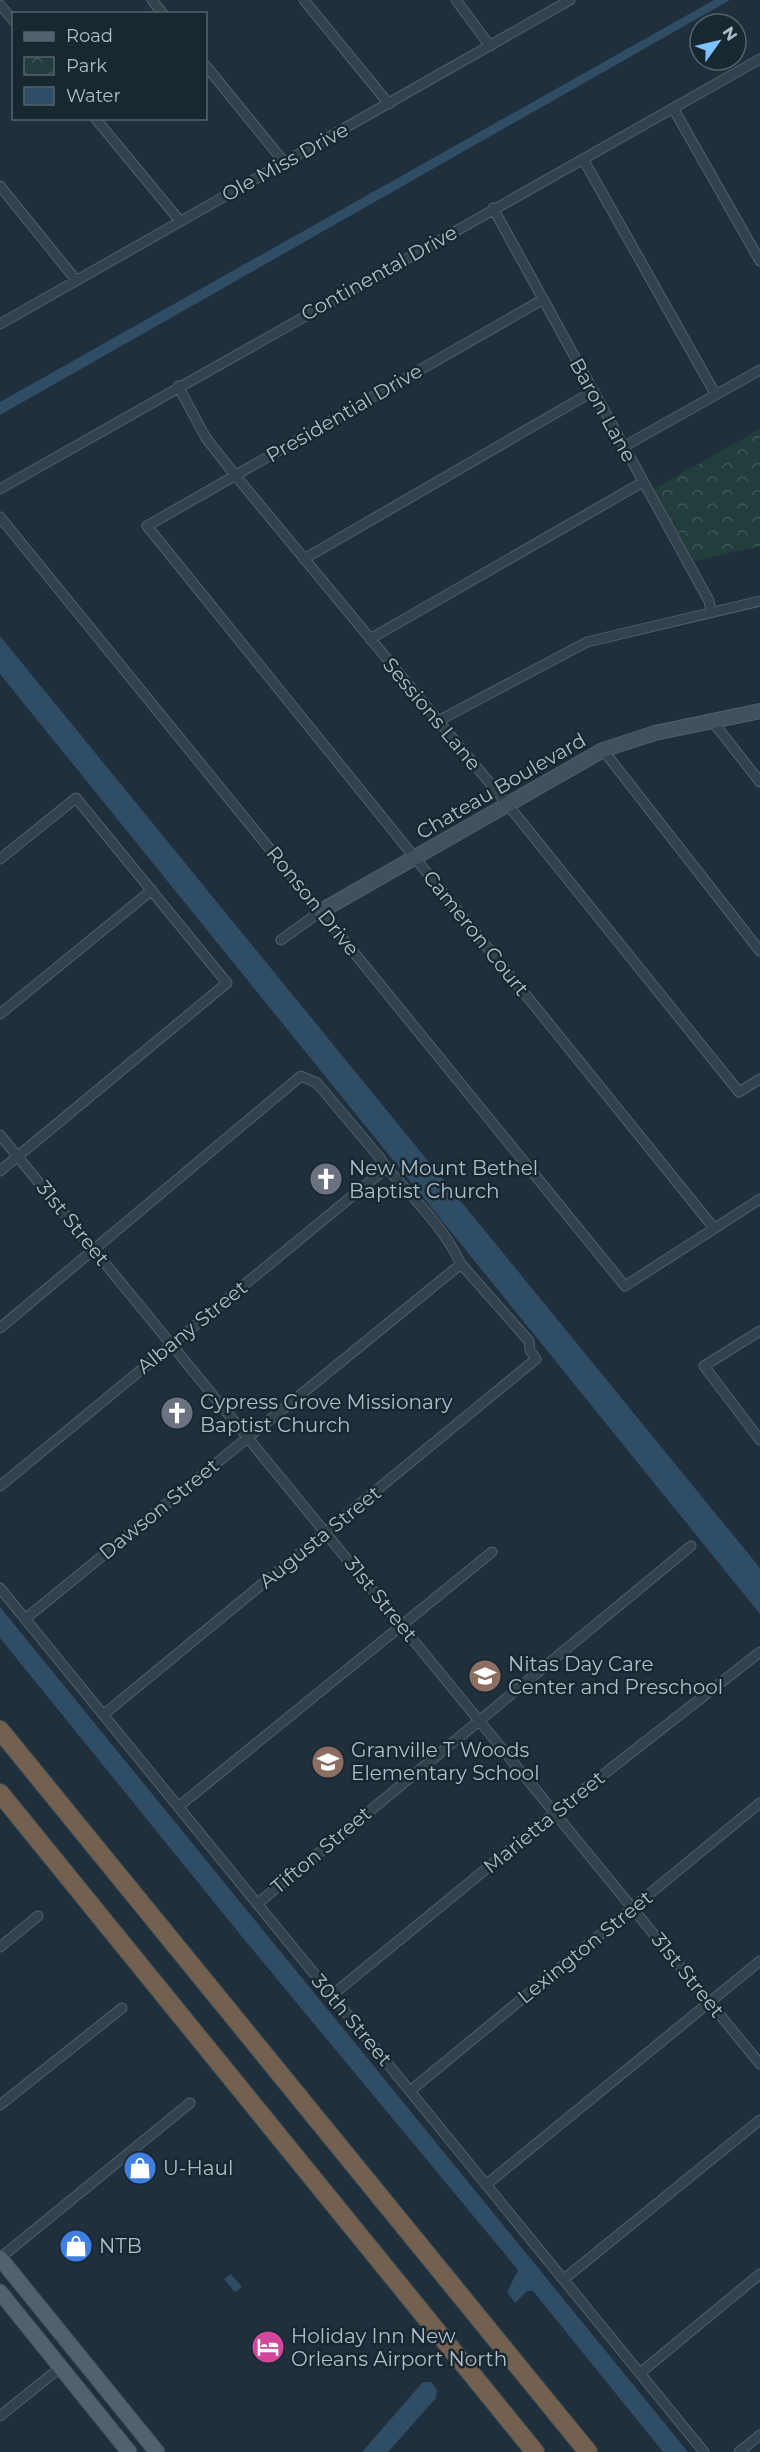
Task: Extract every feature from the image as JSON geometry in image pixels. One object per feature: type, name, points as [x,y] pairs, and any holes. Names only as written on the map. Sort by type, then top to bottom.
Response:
[{"type":"highway","points":[[0,1730],[588,2452]]},
{"type":"highway","points":[[0,1793],[535,2452]]},
{"type":"main road","points":[[0,2258],[157,2452]]},
{"type":"main road","points":[[0,2292],[129,2452]]},
{"type":"street","points":[[152,0],[161,12]]},
{"type":"street","points":[[304,0],[389,104]]},
{"type":"street","points":[[456,0],[490,46]]},
{"type":"street","name":"Ole Miss Drive","points":[[0,324],[570,0]]},
{"type":"street","points":[[0,5],[12,19]]},
{"type":"street","name":"Continental Drive","points":[[0,489],[760,58]]},
{"type":"street","points":[[207,67],[284,162]]},
{"type":"street","points":[[673,108],[760,261]]},
{"type":"street","points":[[97,120],[180,221]]},
{"type":"street","points":[[583,159],[716,395]]},
{"type":"street","points":[[0,186],[76,280]]},
{"type":"street","name":"Baron Lane","points":[[493,208],[592,392],[709,601],[711,611]]},
{"type":"street","name":"Presidential Drive","points":[[147,526],[542,300]]},
{"type":"street","points":[[623,447],[760,370]]},
{"type":"street","name":"Sessions Lane","points":[[178,386],[206,438],[235,475],[507,805],[739,1092],[760,1079]]},
{"type":"street","points":[[304,559],[592,392]]},
{"type":"street","points":[[370,639],[643,482]]},
{"type":"street","name":"Ronson Drive","points":[[0,517],[624,1286],[714,1228]]},
{"type":"street","name":"Cameron Court","points":[[147,526],[714,1228]]},
{"type":"street","points":[[438,721],[587,642],[760,601]]},
{"type":"street","name":"Chateau Boulevard","points":[[281,940],[321,911],[603,750],[655,733],[760,711]]},
{"type":"street","points":[[713,722],[760,782]]},
{"type":"street","points":[[603,750],[760,951]]},
{"type":"street","points":[[0,859],[76,798],[227,983],[0,1171]]},
{"type":"street","points":[[0,1014],[152,890]]},
{"type":"street","points":[[0,1328],[95,1251],[301,1076],[317,1083],[380,1158],[385,1169],[403,1185],[455,1250],[461,1264]]},
{"type":"street","name":"31st Street","points":[[0,1135],[760,2064]]},
{"type":"street","name":"Albany Street","points":[[0,1486],[385,1169]]},
{"type":"street","points":[[714,1228],[760,1199]]},
{"type":"street","name":"Augusta Street","points":[[103,1714],[536,1359],[530,1350],[530,1341],[461,1264]]},
{"type":"street","name":"Dawson Street","points":[[25,1619],[461,1264]]},
{"type":"street","points":[[760,1331],[704,1366],[760,1440]]},
{"type":"street","name":"Tifton Street","points":[[256,1904],[691,1546]]},
{"type":"street","points":[[178,1808],[492,1552]]},
{"type":"street","name":"30th Street","points":[[0,1588],[704,2452]]},
{"type":"street","name":"Marietta Street","points":[[332,1996],[555,1812],[760,1652]]},
{"type":"street","name":"Lexington Street","points":[[410,2091],[760,1803]]},
{"type":"street","points":[[0,1947],[38,1916]]},
{"type":"street","points":[[487,2184],[760,1961]]},
{"type":"street","points":[[0,2105],[122,2008]]},
{"type":"street","points":[[0,2258],[190,2103]]},
{"type":"street","points":[[564,2279],[760,2120]]},
{"type":"street","points":[[640,2373],[760,2274]]},
{"type":"street","points":[[0,2416],[61,2367]]},
{"type":"street","points":[[739,2452],[760,2435]]},
{"type":"green space","points":[[760,429],[760,546],[694,561],[654,489]]},
{"type":"water","points":[[714,0],[730,0],[709,12],[693,12]]},
{"type":"water","points":[[688,15],[688,24],[0,415],[0,402]]},
{"type":"water","points":[[0,636],[760,1568],[760,1614],[0,674]]},
{"type":"water","points":[[0,1607],[688,2452],[663,2452],[533,2291],[527,2291],[515,2303],[507,2292],[518,2270],[243,1938],[0,1638]]},
{"type":"water","points":[[231,2274],[242,2287],[235,2292],[224,2279]]},
{"type":"water","points":[[423,2382],[431,2382],[437,2390],[436,2398],[388,2452],[362,2452]]},
{"type":"place","name":"New Mount Bethel Baptist Church","points":[[326,1179]]},
{"type":"place","name":"Cypress Grove Missionary Baptist Church","points":[[177,1413]]},
{"type":"place","name":"Nitas Day Care Center and Preschool","points":[[485,1676]]},
{"type":"place","name":"Granville T Woods Elementary School","points":[[328,1762]]},
{"type":"place","name":"U-Haul","points":[[140,2168]]},
{"type":"place","name":"NTB","points":[[76,2246]]},
{"type":"place","name":"Holiday Inn New Orleans Airport North","points":[[268,2347]]}]
